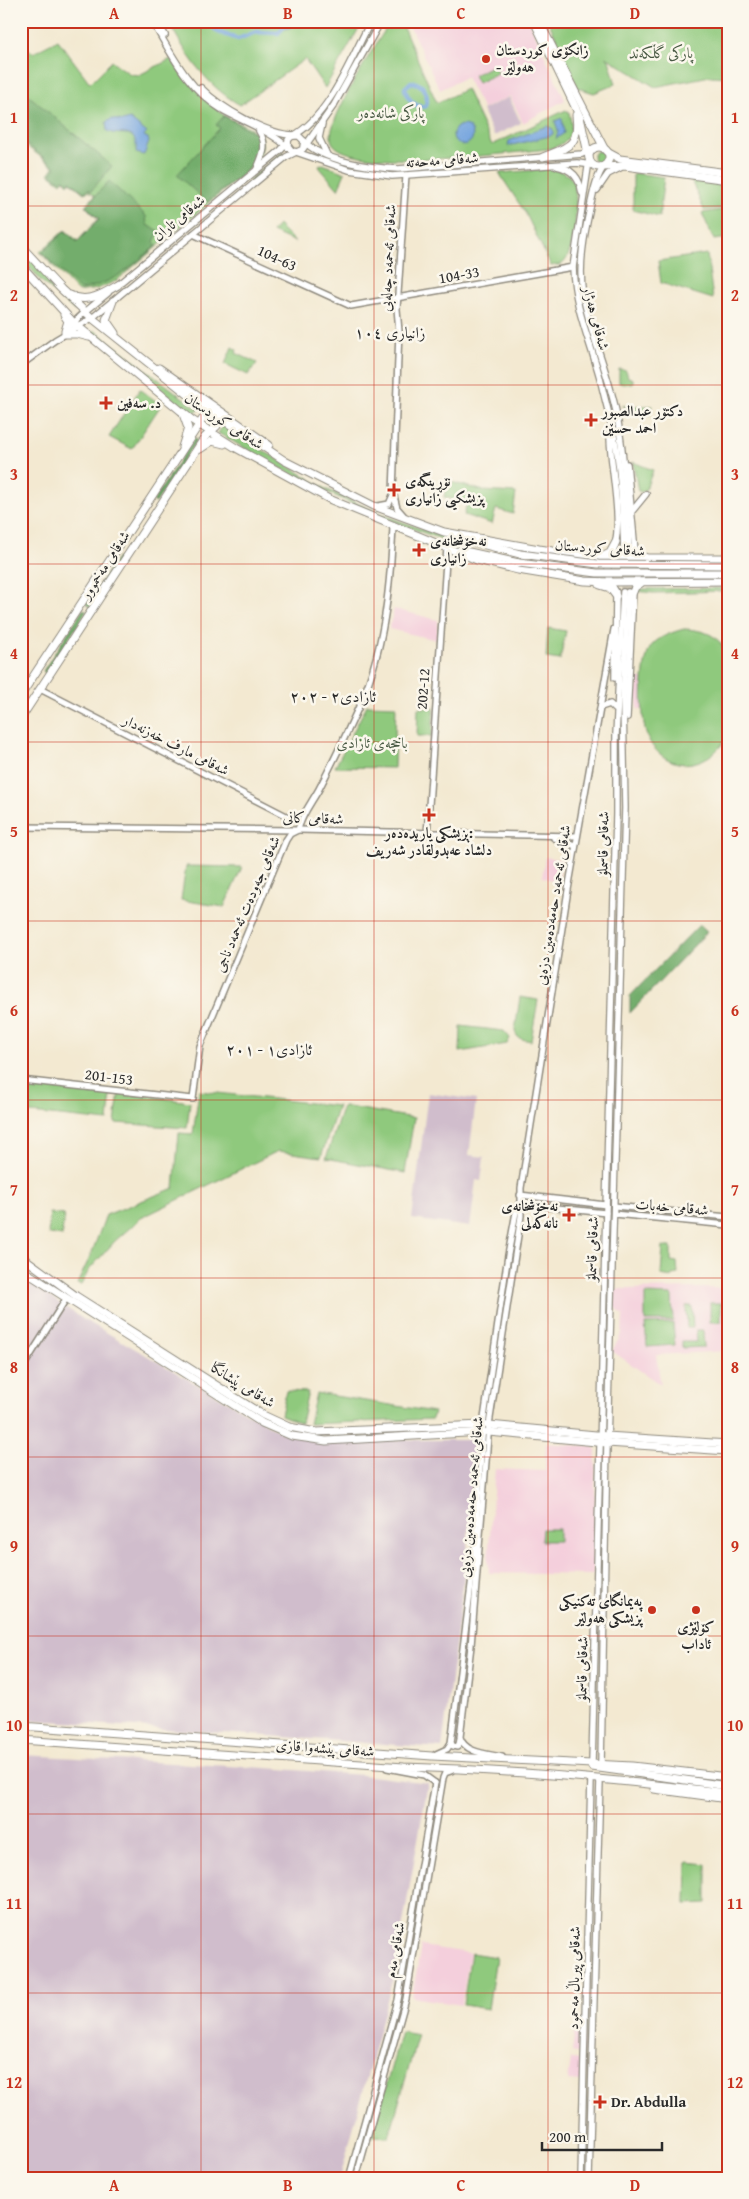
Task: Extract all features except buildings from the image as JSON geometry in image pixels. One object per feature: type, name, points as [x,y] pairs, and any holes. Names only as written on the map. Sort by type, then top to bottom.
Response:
[{"type":"main road","name":"شەقامی مەحەتە","points":[[152,21],[188,79],[205,98],[218,108],[258,129],[356,171],[379,175],[406,176],[544,161],[591,158]]},
{"type":"main road","name":"شەقامی مەحەتە","points":[[156,21],[190,76],[205,92],[220,103],[291,142],[304,144],[327,155],[357,164],[398,168],[591,158]]},
{"type":"main road","name":"شەقامی تاران","points":[[85,312],[291,142],[303,130],[321,110],[371,21]]},
{"type":"main road","points":[[291,142],[304,144],[325,119],[381,21]]},
{"type":"main road","points":[[534,21],[572,100],[585,133],[591,158],[604,166],[638,165],[728,173]]},
{"type":"main road","points":[[539,21],[606,151],[609,158],[604,166]]},
{"type":"main road","points":[[544,161],[565,149],[574,141],[578,131],[572,100]]},
{"type":"main road","points":[[325,119],[319,138],[327,155]]},
{"type":"main road","points":[[256,170],[265,148],[263,138],[258,129]]},
{"type":"main road","points":[[599,140],[611,151],[638,165]]},
{"type":"main road","name":"شەقامی تاران","points":[[92,318],[288,156],[291,142]]},
{"type":"main road","points":[[591,158],[600,148],[620,159],[638,165],[728,180]]},
{"type":"main road","name":"شەقامی هەژار","points":[[591,158],[573,267],[575,296],[585,326],[618,460],[629,551],[636,558]]},
{"type":"main road","points":[[544,161],[566,168],[577,178],[583,195],[582,206]]},
{"type":"main road","points":[[592,196],[605,177],[612,171],[638,165]]},
{"type":"main road","name":"شەقامی هەژار","points":[[604,166],[592,196],[582,277],[583,294],[609,384],[618,424],[623,452],[629,551]]},
{"type":"main road","name":"شەقامی کوردستان","points":[[21,246],[60,289],[85,312],[216,416],[285,461],[374,506],[470,542],[520,554],[598,564],[728,565]]},
{"type":"main road","points":[[163,247],[169,254]]},
{"type":"main road","name":"شەقامی کوردستان","points":[[21,265],[77,325],[182,412],[236,448],[329,499],[392,527],[488,564],[585,581],[638,583],[728,581]]},
{"type":"main road","points":[[60,289],[74,297],[88,298],[100,295],[118,285]]},
{"type":"main road","points":[[113,301],[106,320],[123,344]]},
{"type":"main road","points":[[56,304],[68,321],[65,332],[80,334],[99,344]]},
{"type":"main road","points":[[585,326],[592,324]]},
{"type":"main road","name":"شەقامی کوردستان","points":[[147,362],[164,370],[305,471]]},
{"type":"main road","points":[[179,454],[188,428],[182,412]]},
{"type":"main road","points":[[206,427],[204,417],[208,414],[216,416]]},
{"type":"main road","name":"شەقامی مەخموور","points":[[21,695],[179,454],[206,427],[218,423],[216,416]]},
{"type":"main road","name":"شەقامی هەژار","points":[[610,424],[616,542],[615,552],[611,558]]},
{"type":"main road","name":"شەقامی هەژار","points":[[618,424],[625,446],[631,492],[632,512],[629,551]]},
{"type":"main road","name":"شەقامی مەخموور","points":[[21,718],[194,454],[206,427]]},
{"type":"main road","points":[[194,454],[212,442],[236,448]]},
{"type":"main road","points":[[631,492],[637,496],[646,494],[636,504],[632,512]]},
{"type":"main road","points":[[142,510],[146,506],[151,507],[154,510],[153,516]]},
{"type":"main road","name":"شەقامی کوردستان","points":[[444,532],[600,558],[728,558]]},
{"type":"main road","points":[[600,558],[610,553],[616,542]]},
{"type":"main road","name":"شەقامی کوردستان","points":[[447,547],[519,563],[597,573],[728,573]]},
{"type":"main road","points":[[629,551],[649,558]]},
{"type":"main road","name":"شەقامی قاسملۆ","points":[[611,558],[608,568],[610,582],[616,590],[625,593]]},
{"type":"main road","points":[[585,581],[625,593],[638,583],[639,569],[636,558]]},
{"type":"main road","name":"شەقامی قاسملۆ","points":[[616,735],[616,611],[625,593]]},
{"type":"main road","name":"شەقامی قاسملۆ","points":[[601,1764],[605,1585],[603,1439],[606,1205],[616,735],[625,593]]},
{"type":"main road","name":"شەقامی قاسملۆ","points":[[592,1763],[596,1584],[614,1214],[624,738],[626,719],[625,593]]},
{"type":"main road","points":[[601,708],[610,704],[615,710]]},
{"type":"main road","points":[[614,882],[622,882]]},
{"type":"main road","name":"شەقامی پێشانگا","points":[[23,1263],[76,1296],[280,1432],[312,1440],[376,1439],[486,1428]]},
{"type":"main road","name":"شەقامی پێشانگا","points":[[23,1263],[66,1299],[177,1364]]},
{"type":"main road","name":"شەقامی پێشانگا","points":[[261,1418],[303,1431],[486,1428],[603,1439],[724,1447]]},
{"type":"main road","points":[[376,1431],[376,1439]]},
{"type":"main road","points":[[596,1584],[605,1585]]},
{"type":"main road","points":[[593,1724],[598,1726],[602,1724]]},
{"type":"main road","name":"شەقامی پێشەوا قازی","points":[[21,1726],[432,1756],[592,1763],[728,1777]]},
{"type":"main road","name":"شەقامی پێشەوا قازی","points":[[21,1740],[377,1765],[461,1769],[628,1782],[728,1793]]},
{"type":"main road","name":"شەقامی پێشەوا قازی","points":[[567,1763],[728,1786]]},
{"type":"main road","name":"شەقامی پیرباڵ مەحمود","points":[[581,2178],[591,1779]]},
{"type":"main road","name":"شەقامی پیرباڵ مەحمود","points":[[589,2178],[600,1780]]},
{"type":"main road","name":"شەقامی پێشەوا قازی","points":[[628,1782],[635,1786],[728,1799]]},
{"type":"main road","points":[[590,1800],[600,1800]]},
{"type":"main road","points":[[583,2128],[590,2128]]},
{"type":"street","name":"شەقامی ئەحمەد چەلەبی","points":[[406,176],[401,224],[398,298],[394,492],[397,508],[406,518]]},
{"type":"street","name":"104-63","points":[[193,234],[350,304]]},
{"type":"street","name":"104-33","points":[[350,304],[398,298],[573,267]]},
{"type":"street","points":[[77,325],[85,312]]},
{"type":"street","points":[[21,365],[65,332],[92,318]]},
{"type":"street","points":[[374,506],[389,504],[394,492]]},
{"type":"street","name":"شەقامی جەودەت ئەحمەد ناجی","points":[[193,1099],[198,1053],[286,840],[290,834],[298,830],[365,692],[388,603],[392,527]]},
{"type":"street","name":"202-12","points":[[427,834],[438,650],[447,547]]},
{"type":"street","name":"شەقامی ئەحمەد حەمەدەمین دزەیی","points":[[451,1742],[474,1561],[486,1428],[508,1255],[519,1204],[575,846],[601,708],[616,611]]},
{"type":"street","name":"شەقامی مارف خەزنەدار","points":[[40,689],[300,823]]},
{"type":"street","name":"شەقامی کانی","points":[[21,827],[577,836]]},
{"type":"street","name":"شەقامی کانی","points":[[544,836],[575,846]]},
{"type":"street","name":"201-153","points":[[21,1080],[193,1099]]},
{"type":"street","points":[[520,1194],[606,1205]]},
{"type":"street","points":[[519,1204],[606,1213]]},
{"type":"street","name":"شەقامی خەبات","points":[[614,1206],[728,1217]]},
{"type":"street","points":[[647,1209],[647,1217]]},
{"type":"street","name":"شەقامی خەبات","points":[[614,1214],[728,1225]]},
{"type":"street","points":[[21,1370],[66,1299]]},
{"type":"street","name":"شەقامی ئەحمەد حەمەدەمین دزەیی","points":[[460,1737],[471,1646],[486,1428]]},
{"type":"street","points":[[432,1756],[444,1751],[451,1742],[453,1746],[458,1746],[460,1737]]},
{"type":"street","points":[[460,1737],[462,1743],[467,1747],[510,1759]]},
{"type":"street","points":[[377,1765],[424,1775],[435,1783],[436,1779],[439,1778],[442,1780],[442,1784]]},
{"type":"street","points":[[442,1784],[446,1773],[461,1769]]},
{"type":"street","name":"شەقامی مەم","points":[[349,2178],[383,2058],[404,1971],[435,1783]]},
{"type":"street","name":"شەقامی مەم","points":[[356,2178],[406,1999],[442,1784]]},
{"type":"street","points":[[383,2058],[390,2060]]},
{"type":"shaded area","name":"زانکۆی کوردستان - هەولێر","points":[[407,21],[529,21],[565,100],[523,123],[510,96],[483,109],[466,77],[440,90]]},
{"type":"shaded area","points":[[509,97],[521,123],[494,136],[482,110]]},
{"type":"shaded area","points":[[394,609],[438,620],[437,640],[389,629]]},
{"type":"shaded area","points":[[638,679],[647,679],[646,711],[637,709],[637,699],[635,699]]},
{"type":"shaded area","points":[[545,857],[562,860],[558,882],[542,877]]},
{"type":"shaded area","points":[[428,1093],[476,1100],[469,1155],[484,1157],[481,1181],[476,1180],[470,1227],[412,1219]]},
{"type":"shaded area","points":[[21,1277],[83,1319],[280,1432],[312,1440],[474,1440],[467,1554],[442,1748],[21,1719]]},
{"type":"shaded area","points":[[728,1288],[728,1351],[656,1355],[661,1385],[612,1351],[622,1333],[623,1315],[611,1304],[611,1289]]},
{"type":"shaded area","points":[[546,1443],[593,1447],[596,1450],[593,1575],[489,1573],[488,1559],[495,1469],[545,1471]]},
{"type":"shaded area","points":[[21,1755],[266,1768],[362,1775],[428,1783],[394,1974],[340,2178],[21,2178]]},
{"type":"shaded area","points":[[421,1946],[470,1953],[461,2005],[412,1997]]},
{"type":"shaded area","points":[[575,2028],[585,2029],[583,2054],[572,2052]]},
{"type":"shaded area","points":[[571,2059],[582,2060],[582,2082],[568,2081]]},
{"type":"green space","name":"پارکی شانەدەر","points":[[168,21],[363,21],[325,88],[305,59],[240,105],[207,79],[182,46]]},
{"type":"green space","name":"پارکی شانەدەر","points":[[391,21],[401,22],[437,103],[466,89],[492,145],[566,110],[571,120],[569,137],[561,144],[548,149],[468,157],[395,159],[363,157],[341,150],[331,139],[337,115],[375,45]]},
{"type":"green space","name":"پارکی گڵکەند","points":[[548,21],[728,21],[728,77],[710,76],[655,87],[606,57],[609,60],[616,84],[594,93],[578,88],[564,59],[566,54],[564,54]]},
{"type":"green space","points":[[58,40],[90,83],[112,61],[130,74],[139,75],[171,59],[194,87],[214,107],[225,116],[255,132],[262,143],[258,159],[253,166],[116,281],[97,289],[78,292],[40,252],[65,230],[78,241],[98,219],[85,206],[95,195],[89,191],[84,193],[70,182],[68,184],[64,180],[61,183],[49,174],[54,167],[21,142],[21,41],[33,53]]},
{"type":"green space","points":[[494,65],[498,73],[478,83],[474,75]]},
{"type":"green space","points":[[27,94],[112,166],[91,191],[89,189],[84,192],[70,181],[68,182],[63,179],[61,181],[51,174],[56,167],[21,140],[21,98]]},
{"type":"green space","points":[[224,116],[262,137],[260,148],[250,166],[207,202],[177,175],[220,128],[216,125]]},
{"type":"green space","points":[[597,151],[601,151],[605,157],[601,163],[597,163],[593,159],[593,155]]},
{"type":"green space","points":[[283,152],[285,154],[251,183],[249,180]]},
{"type":"green space","points":[[323,164],[345,173],[338,189],[320,168],[319,166]]},
{"type":"green space","points":[[550,169],[564,173],[571,178],[576,195],[576,220],[569,254],[562,264],[551,266],[526,214],[499,173]]},
{"type":"green space","points":[[633,173],[664,177],[659,217],[633,210]]},
{"type":"green space","points":[[691,180],[728,185],[728,207],[704,210]]},
{"type":"green space","points":[[109,181],[146,216],[147,225],[159,231],[154,242],[157,245],[122,273],[104,283],[80,290],[42,253],[65,231],[77,242],[99,219],[86,206]]},
{"type":"green space","points":[[728,209],[728,238],[714,240],[702,213]]},
{"type":"green space","points":[[278,225],[295,242],[272,232]]},
{"type":"green space","points":[[21,248],[75,311],[41,281],[21,257]]},
{"type":"green space","points":[[707,254],[713,299],[661,283],[658,261]]},
{"type":"green space","points":[[94,330],[199,410],[195,412],[194,416],[92,332]]},
{"type":"green space","points":[[232,347],[237,350],[236,353],[257,363],[248,375],[225,364]]},
{"type":"green space","points":[[619,369],[626,370],[628,377],[633,379],[633,384],[619,383]]},
{"type":"green space","points":[[140,389],[161,405],[132,449],[109,437]]},
{"type":"green space","points":[[622,406],[652,406],[650,415]]},
{"type":"green space","points":[[223,426],[328,490],[383,515],[465,544],[464,546],[399,524],[338,497],[278,467],[218,433]]},
{"type":"green space","points":[[194,438],[197,440],[156,503],[153,501]]},
{"type":"green space","points":[[633,462],[653,470],[646,489],[642,492],[638,491]]},
{"type":"green space","points":[[448,481],[484,491],[516,493],[513,514],[496,509],[492,524],[464,515],[467,503],[444,497]]},
{"type":"green space","points":[[117,558],[120,560],[90,607],[86,604]]},
{"type":"green space","points":[[728,588],[728,591],[653,593],[636,591],[637,589]]},
{"type":"green space","points":[[83,609],[87,611],[46,674],[43,671]]},
{"type":"green space","points":[[548,628],[566,631],[560,660],[546,658]]},
{"type":"green space","points":[[684,629],[700,631],[711,635],[719,641],[724,649],[728,670],[729,718],[725,739],[716,751],[702,760],[686,764],[668,759],[652,745],[645,728],[642,703],[644,674],[649,651],[653,644],[660,639]]},
{"type":"green space","name":"باخچەی ئازادی","points":[[367,705],[396,706],[394,768],[335,767]]},
{"type":"green space","points":[[418,708],[434,708],[432,736],[417,736]]},
{"type":"green space","points":[[186,866],[242,867],[224,907],[181,900]]},
{"type":"green space","points":[[699,925],[707,932],[630,1013],[630,996]]},
{"type":"green space","points":[[520,997],[538,1000],[531,1041],[519,1038],[515,1031]]},
{"type":"green space","points":[[461,1026],[504,1031],[510,1038],[507,1044],[460,1052]]},
{"type":"green space","points":[[21,1083],[111,1093],[108,1121],[21,1112]]},
{"type":"green space","points":[[199,1091],[338,1106],[321,1157],[278,1151],[141,1218],[115,1241],[89,1270],[81,1285],[77,1284],[91,1255],[106,1215],[174,1188],[179,1133],[193,1134]]},
{"type":"green space","points":[[119,1092],[190,1102],[187,1128],[115,1123]]},
{"type":"green space","points":[[343,1106],[414,1118],[405,1173],[326,1158]]},
{"type":"green space","points":[[50,1213],[64,1215],[62,1236],[48,1234]]},
{"type":"green space","points":[[663,1247],[671,1247],[671,1261],[677,1262],[678,1274],[671,1277],[661,1275]]},
{"type":"green space","points":[[645,1294],[672,1295],[673,1321],[645,1321]]},
{"type":"green space","points":[[710,1303],[721,1303],[721,1322],[710,1322]]},
{"type":"green space","points":[[686,1306],[692,1306],[693,1328],[687,1328]]},
{"type":"green space","points":[[673,1323],[675,1345],[647,1347],[645,1324]]},
{"type":"green space","points":[[696,1330],[703,1330],[704,1347],[682,1348],[682,1342],[697,1342]]},
{"type":"green space","points":[[286,1391],[308,1392],[301,1423],[281,1415]]},
{"type":"green space","points":[[316,1393],[434,1412],[432,1419],[309,1424]]},
{"type":"green space","points":[[542,1529],[559,1529],[559,1541],[541,1541]]},
{"type":"green space","points":[[687,1862],[707,1864],[707,1903],[686,1904]]},
{"type":"green space","points":[[471,1953],[496,1957],[488,2009],[463,2005]]},
{"type":"green space","points":[[401,2032],[418,2035],[389,2137],[372,2136]]},
{"type":"water","points":[[278,21],[297,21],[292,27],[285,29]]},
{"type":"water","points":[[562,118],[564,133],[556,139],[558,131],[555,121]]},
{"type":"water","points":[[112,119],[123,121],[130,119],[147,133],[144,136],[148,138],[149,142],[144,155],[136,153],[136,144],[131,136],[107,131],[106,122]]},
{"type":"water","points":[[463,125],[470,128],[473,135],[470,142],[463,145],[456,142],[453,135],[456,128]]},
{"type":"water","points":[[547,126],[553,129],[553,134],[550,136],[508,146],[509,141]]},
{"type":"waterway","points":[[207,21],[218,32],[238,39],[256,32],[278,33],[283,28]]},
{"type":"waterway","points":[[411,82],[419,84],[426,93],[426,106],[415,104],[407,95],[405,88],[411,82]]},
{"type":"tunnel","points":[[623,592],[624,551]]},
{"type":"tunnel","points":[[628,592],[629,561]]},
{"type":"place","name":"زانکۆی کوردستان - هەولێر","points":[[486,59]]},
{"type":"place","name":"د. سەفین","points":[[106,403]]},
{"type":"place","name":"دکتۆر عبدالصبور احمد حسێن","points":[[591,420]]},
{"type":"place","name":"نۆڕینگەی پزیشکیی زانیاری","points":[[394,490]]},
{"type":"place","name":"نەخۆشخانەی زانیاری","points":[[419,550]]},
{"type":"place","name":"پزیشکی یاریدەدەر: دلشاد عەبدولقادر شەریف","points":[[429,815]]},
{"type":"place","name":"نەخۆشخانەی نانەکەلی","points":[[569,1215]]},
{"type":"place","name":"پەیمانگای تەکنیکی پزیشکی هەولێر","points":[[652,1610]]},
{"type":"place","name":"کۆلێژی ئاداب","points":[[696,1610]]},
{"type":"place","name":"Dr. Abdulla","points":[[600,2102]]},
{"type":"district","name":"زانیاری ١٠٤","points":[[390,332]]},
{"type":"district","name":"ئازادی٢ - ٢٠٢","points":[[333,696]]},
{"type":"district","name":"ئازادی١ - ٢٠١","points":[[269,1049]]}]
